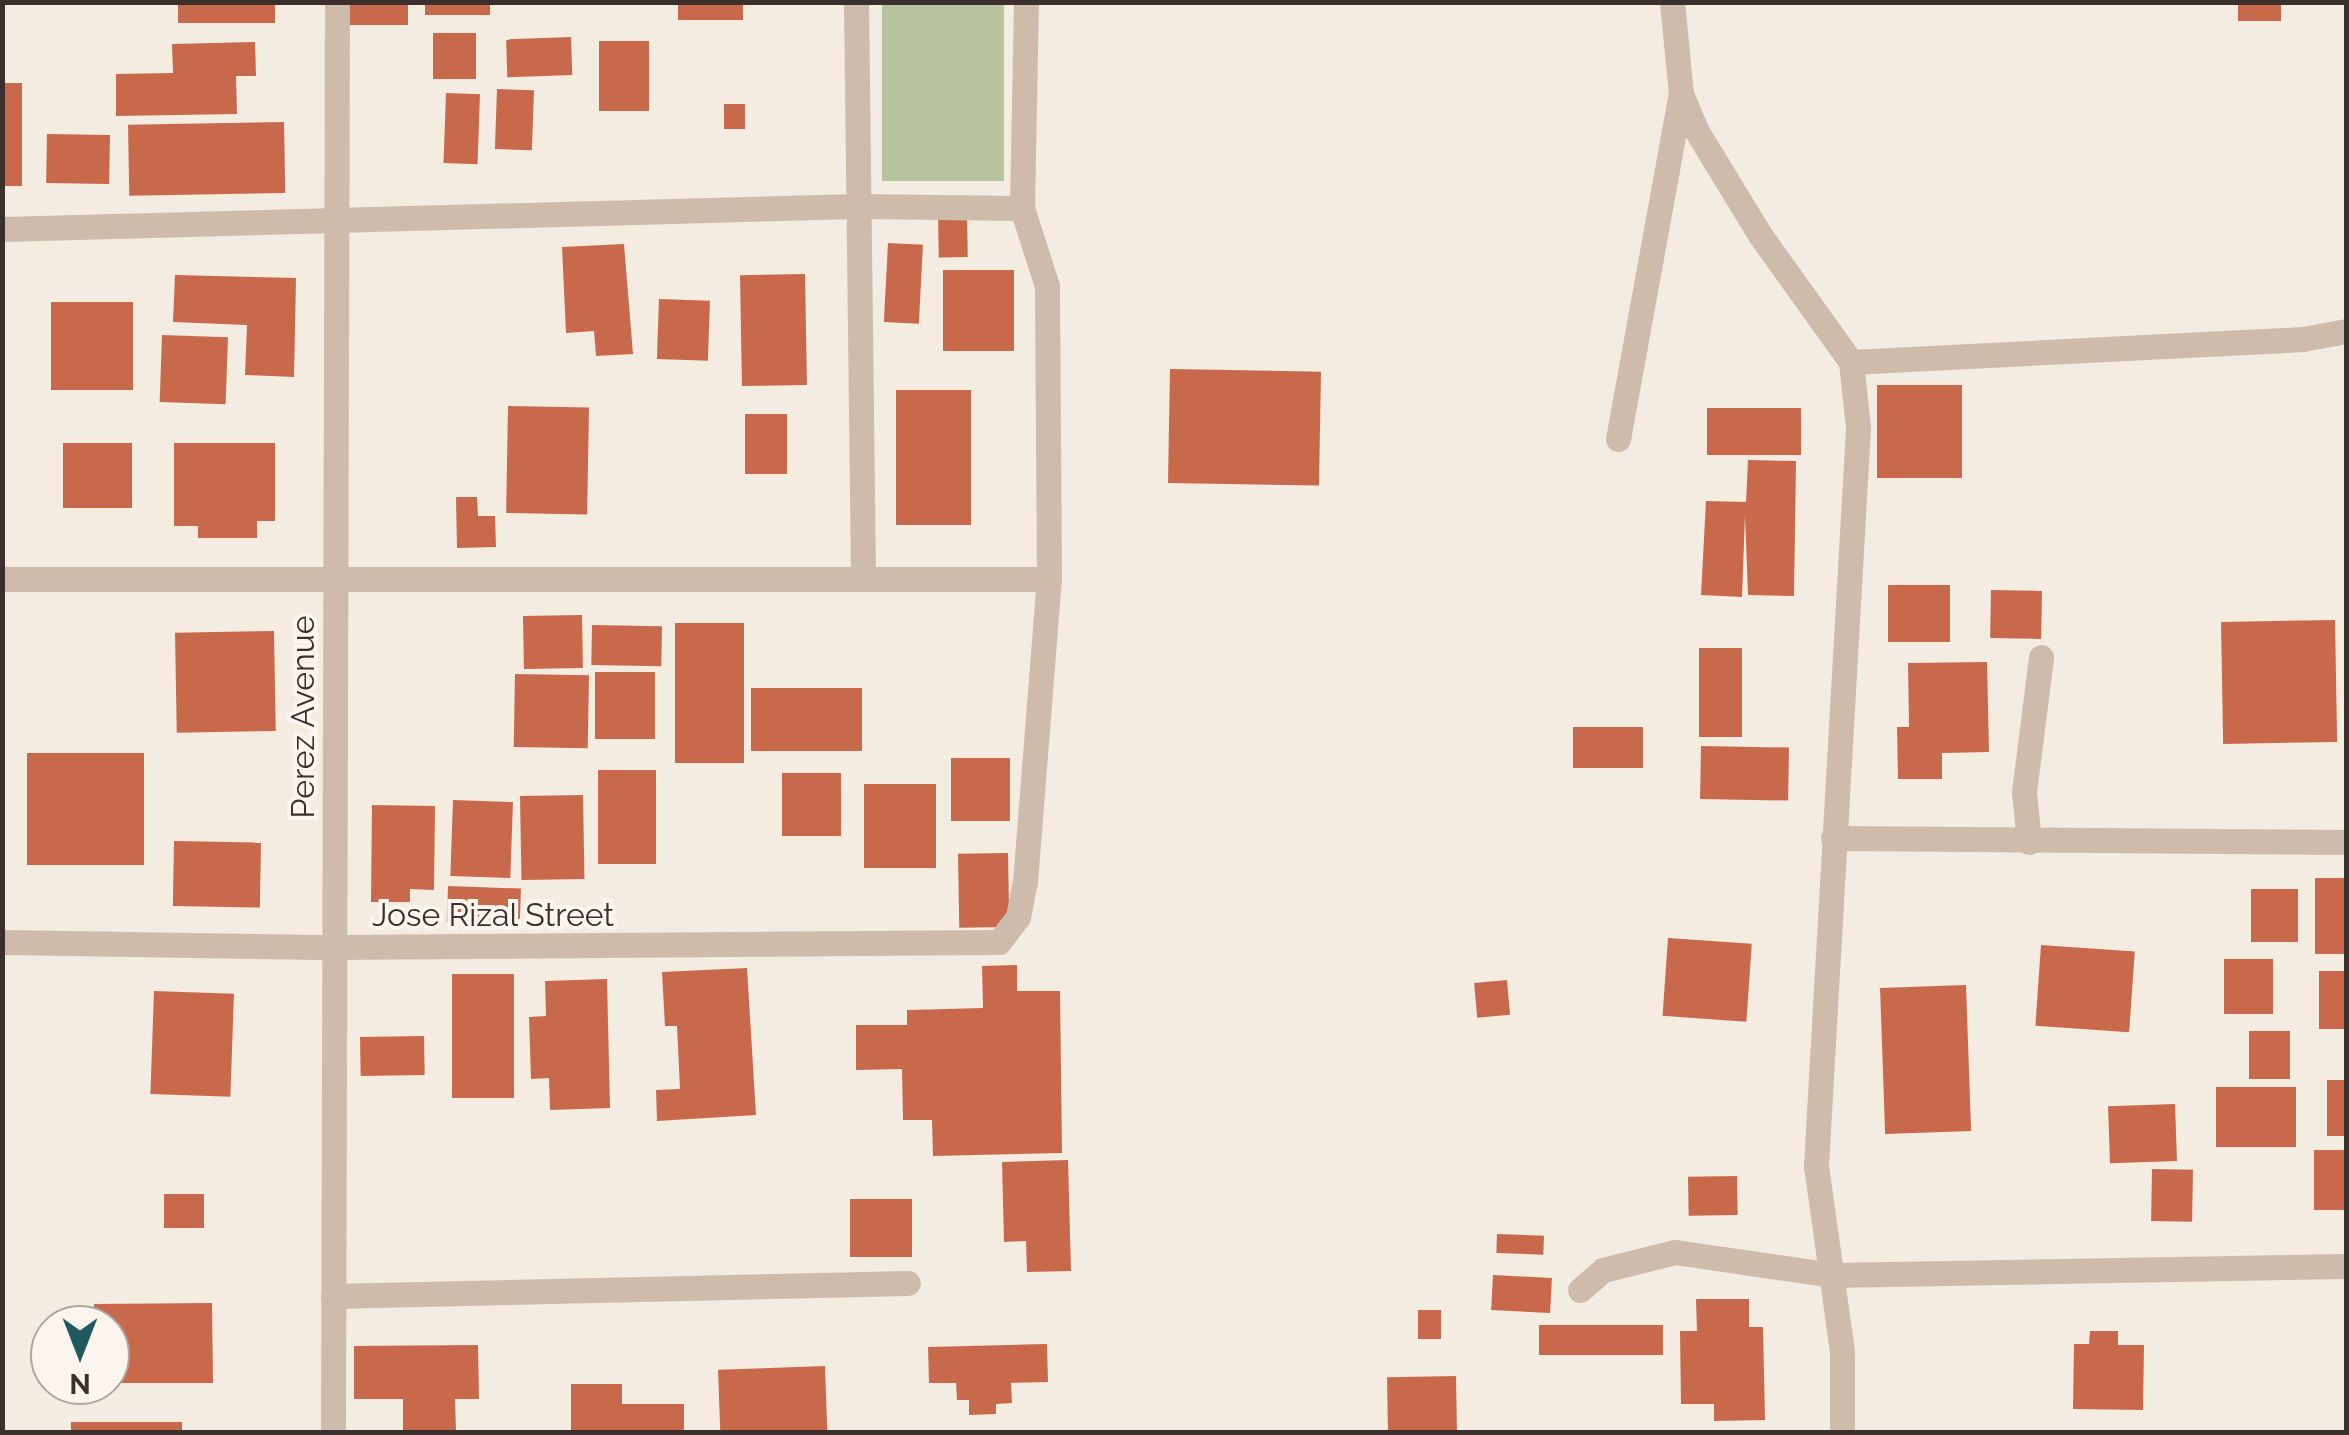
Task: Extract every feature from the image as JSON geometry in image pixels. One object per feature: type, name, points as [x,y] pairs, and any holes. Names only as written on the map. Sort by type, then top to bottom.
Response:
[{"type":"street","name":"Perez Avenue","points":[[333,1432],[337,2]]},
{"type":"street","points":[[856,2],[863,574]]},
{"type":"street","points":[[2,578],[336,582],[863,574],[1049,579],[1047,286],[1022,208],[1026,2]]},
{"type":"street","points":[[1618,439],[1681,94],[1672,2]]},
{"type":"street","points":[[1681,94],[1760,235],[1851,362],[1858,428],[1816,1166],[1842,1352],[1842,1432]]},
{"type":"street","points":[[2,230],[858,206],[1022,208]]},
{"type":"street","points":[[1851,362],[2303,339],[2346,331]]},
{"type":"street","name":"Jose Rizal Street","points":[[2,942],[334,948],[984,948],[998,942],[1018,917],[1026,882],[1049,579]]},
{"type":"street","points":[[2030,842],[2024,792],[2041,657]]},
{"type":"street","points":[[1834,838],[2346,842]]},
{"type":"street","points":[[1580,1290],[1603,1270],[1674,1252],[1832,1275],[2346,1266]]},
{"type":"street","points":[[334,1296],[908,1283]]},
{"type":"green space","points":[[882,3],[1004,3],[1004,181],[882,181]]},
{"type":"building","points":[[178,2],[275,2],[275,23],[178,23]]},
{"type":"building","points":[[348,2],[408,2],[408,25],[348,25]]},
{"type":"building","points":[[425,2],[490,2],[490,15],[425,15]]},
{"type":"building","points":[[678,2],[743,2],[743,20],[678,20]]},
{"type":"building","points":[[2238,2],[2281,2],[2281,21],[2238,21]]},
{"type":"building","points":[[433,33],[476,33],[476,79],[433,79]]},
{"type":"building","points":[[571,37],[572,75],[507,77],[506,39]]},
{"type":"building","points":[[599,41],[649,41],[649,111],[599,111]]},
{"type":"building","points":[[255,42],[256,76],[236,76],[237,114],[116,116],[116,74],[173,73],[172,44]]},
{"type":"building","points":[[2,83],[22,83],[22,186],[2,186]]},
{"type":"building","points":[[497,89],[534,90],[532,150],[495,149]]},
{"type":"building","points":[[446,93],[480,94],[478,164],[444,163]]},
{"type":"building","points":[[724,104],[745,104],[745,129],[724,129]]},
{"type":"building","points":[[284,122],[285,193],[129,196],[128,125]]},
{"type":"building","points":[[47,134],[110,135],[109,184],[46,183]]},
{"type":"building","points":[[967,213],[968,257],[939,257],[938,214]]},
{"type":"building","points":[[888,243],[923,245],[919,324],[884,322]]},
{"type":"building","points":[[624,244],[633,354],[596,356],[594,331],[566,333],[562,247]]},
{"type":"building","points":[[943,270],[1014,270],[1014,351],[943,351]]},
{"type":"building","points":[[805,274],[807,385],[742,386],[740,275]]},
{"type":"building","points":[[175,275],[296,278],[294,377],[245,375],[247,325],[173,322]]},
{"type":"building","points":[[659,299],[710,301],[708,361],[657,359]]},
{"type":"building","points":[[51,302],[133,302],[133,390],[51,390]]},
{"type":"building","points":[[162,335],[228,337],[226,404],[160,402]]},
{"type":"building","points":[[1170,369],[1321,372],[1319,486],[1168,483]]},
{"type":"building","points":[[1877,385],[1962,385],[1962,478],[1877,478]]},
{"type":"building","points":[[896,390],[971,390],[971,525],[896,525]]},
{"type":"building","points":[[508,406],[589,407],[587,514],[506,513]]},
{"type":"building","points":[[1707,408],[1801,408],[1801,455],[1707,455]]},
{"type":"building","points":[[745,414],[787,414],[787,474],[745,474]]},
{"type":"building","points":[[63,443],[132,443],[132,508],[63,508]]},
{"type":"building","points":[[174,443],[275,443],[275,521],[257,521],[257,538],[198,538],[198,526],[174,526]]},
{"type":"building","points":[[1748,460],[1796,461],[1794,596],[1748,595],[1745,515],[1742,597],[1701,595],[1706,501],[1746,502]]},
{"type":"building","points":[[456,497],[477,497],[478,516],[495,516],[496,547],[457,548]]},
{"type":"building","points":[[1888,585],[1950,585],[1950,642],[1888,642]]},
{"type":"building","points":[[1991,590],[2042,591],[2041,639],[1990,638]]},
{"type":"building","points":[[582,615],[583,668],[524,669],[523,616]]},
{"type":"building","points":[[2335,620],[2337,742],[2223,744],[2221,622]]},
{"type":"building","points":[[675,623],[744,623],[744,763],[675,763]]},
{"type":"building","points":[[592,625],[662,626],[661,666],[591,665]]},
{"type":"building","points":[[274,631],[276,731],[177,733],[175,633]]},
{"type":"building","points":[[1699,648],[1742,648],[1742,737],[1699,737]]},
{"type":"building","points":[[1987,662],[1989,752],[1942,753],[1942,779],[1898,779],[1897,727],[1909,727],[1908,663]]},
{"type":"building","points":[[595,672],[655,672],[655,739],[595,739]]},
{"type":"building","points":[[515,674],[589,675],[588,748],[514,747]]},
{"type":"building","points":[[751,688],[862,688],[862,751],[751,751]]},
{"type":"building","points":[[1573,727],[1643,727],[1643,768],[1573,768]]},
{"type":"building","points":[[1701,746],[1789,748],[1788,801],[1700,799]]},
{"type":"building","points":[[27,753],[144,753],[144,865],[27,865]]},
{"type":"building","points":[[951,758],[1010,758],[1010,821],[951,821]]},
{"type":"building","points":[[598,770],[656,770],[656,864],[598,864]]},
{"type":"building","points":[[782,773],[841,773],[841,836],[782,836]]},
{"type":"building","points":[[864,784],[936,784],[936,868],[864,868]]},
{"type":"building","points":[[583,795],[584,879],[521,880],[520,796]]},
{"type":"building","points":[[453,800],[513,802],[510,878],[450,876]]},
{"type":"building","points":[[372,805],[435,806],[434,890],[410,889],[410,902],[371,902]]},
{"type":"building","points":[[174,841],[261,843],[260,908],[173,906]]},
{"type":"building","points":[[1008,853],[1009,927],[959,928],[958,854]]},
{"type":"building","points":[[2315,878],[2346,878],[2346,954],[2315,954]]},
{"type":"building","points":[[448,886],[521,889],[520,925],[447,922]]},
{"type":"building","points":[[2251,889],[2298,889],[2298,942],[2251,942]]},
{"type":"building","points":[[1668,938],[1752,944],[1746,1022],[1663,1016]]},
{"type":"building","points":[[2041,945],[2135,952],[2129,1032],[2035,1026]]},
{"type":"building","points":[[2224,959],[2273,959],[2273,1014],[2224,1014]]},
{"type":"building","points":[[1017,965],[1017,991],[1060,991],[1062,1153],[933,1156],[932,1120],[903,1120],[902,1069],[856,1070],[856,1025],[907,1025],[907,1010],[983,1008],[982,966]]},
{"type":"building","points":[[747,968],[756,1115],[657,1121],[656,1090],[680,1089],[677,1026],[665,1026],[662,972]]},
{"type":"building","points":[[2319,971],[2346,971],[2346,1029],[2319,1029]]},
{"type":"building","points":[[452,974],[514,974],[514,1098],[452,1098]]},
{"type":"building","points":[[607,979],[610,1108],[550,1110],[549,1078],[531,1079],[529,1017],[546,1016],[545,981]]},
{"type":"building","points":[[1507,980],[1510,1015],[1477,1018],[1474,983]]},
{"type":"building","points":[[1966,985],[1971,1131],[1885,1134],[1880,988]]},
{"type":"building","points":[[154,991],[234,994],[230,1097],[150,1094]]},
{"type":"building","points":[[2249,1031],[2290,1031],[2290,1079],[2249,1079]]},
{"type":"building","points":[[424,1036],[425,1075],[361,1076],[360,1037]]},
{"type":"building","points":[[2327,1080],[2346,1080],[2346,1136],[2327,1136]]},
{"type":"building","points":[[2216,1087],[2296,1087],[2296,1147],[2216,1147]]},
{"type":"building","points":[[2175,1104],[2177,1161],[2110,1163],[2108,1106]]},
{"type":"building","points":[[2314,1150],[2346,1150],[2346,1210],[2314,1210]]},
{"type":"building","points":[[1068,1160],[1071,1271],[1027,1272],[1026,1241],[1004,1242],[1002,1162]]},
{"type":"building","points":[[2152,1169],[2193,1170],[2192,1222],[2151,1221]]},
{"type":"building","points":[[1737,1176],[1738,1215],[1689,1216],[1688,1177]]},
{"type":"building","points":[[164,1194],[204,1194],[204,1228],[164,1228]]},
{"type":"building","points":[[850,1199],[912,1199],[912,1257],[850,1257]]},
{"type":"building","points":[[1497,1234],[1544,1236],[1543,1255],[1496,1253]]},
{"type":"building","points":[[1493,1275],[1552,1278],[1550,1313],[1491,1310]]},
{"type":"building","points":[[1696,1299],[1749,1299],[1749,1327],[1763,1327],[1765,1420],[1714,1421],[1714,1404],[1681,1404],[1680,1331],[1697,1331]]},
{"type":"building","points":[[212,1303],[213,1383],[130,1383],[130,1305],[94,1304]]},
{"type":"building","points":[[1418,1310],[1441,1310],[1441,1339],[1418,1339]]},
{"type":"building","points":[[1539,1325],[1663,1325],[1663,1355],[1539,1355]]},
{"type":"building","points":[[2090,1331],[2118,1331],[2118,1345],[2144,1345],[2143,1410],[2073,1409],[2074,1344],[2089,1344]]},
{"type":"building","points":[[1047,1344],[1048,1382],[1011,1383],[1012,1403],[996,1404],[996,1414],[969,1415],[969,1400],[957,1400],[956,1383],[929,1383],[928,1347]]},
{"type":"building","points":[[478,1345],[479,1399],[455,1399],[456,1432],[403,1432],[403,1399],[354,1399],[354,1346]]},
{"type":"building","points":[[825,1366],[827,1432],[720,1432],[718,1370]]},
{"type":"building","points":[[1456,1376],[1457,1432],[1388,1432],[1387,1377]]},
{"type":"building","points":[[571,1384],[622,1384],[622,1404],[684,1404],[684,1432],[571,1432]]},
{"type":"building","points":[[71,1422],[182,1422],[182,1432],[71,1432]]}]
